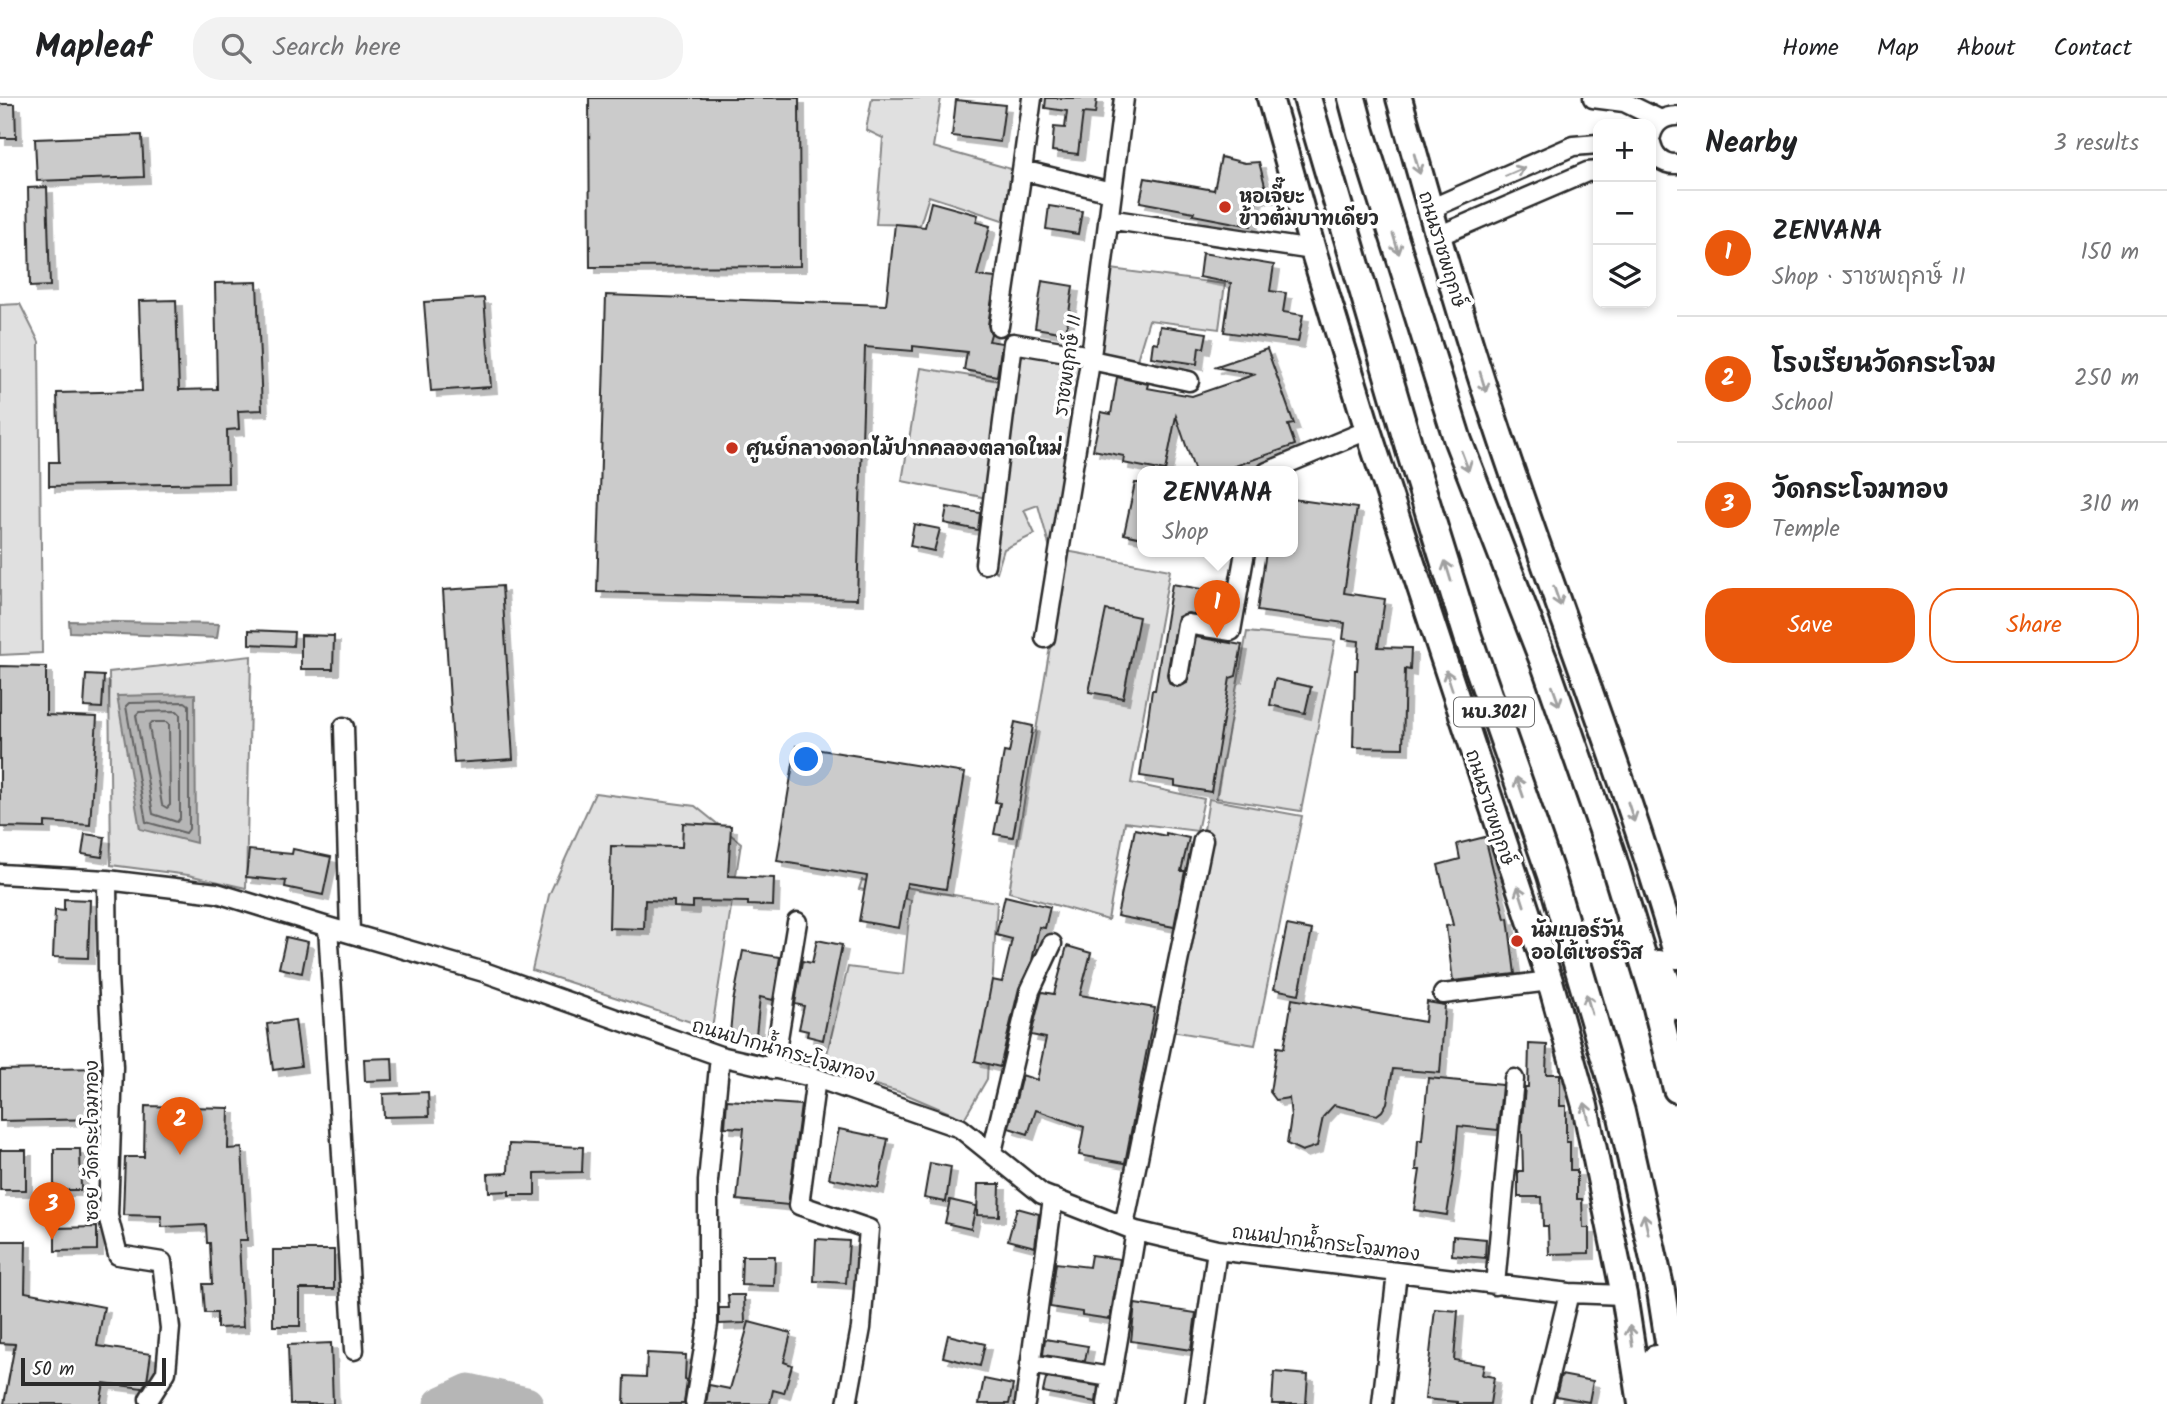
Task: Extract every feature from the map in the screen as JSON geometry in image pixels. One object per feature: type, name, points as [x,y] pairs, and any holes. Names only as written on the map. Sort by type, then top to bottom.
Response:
[{"type":"main road","name":"ถนนราชพฤกษ์","points":[[1270,98],[1368,430],[1550,981],[1585,1106],[1625,1295],[1641,1404]]},
{"type":"main road","name":"ถนนราชพฤกษ์","points":[[1307,98],[1412,457],[1468,637],[1551,875],[1621,1112],[1661,1291],[1677,1393]]},
{"type":"main road","name":"นบ.3021","points":[[1352,98],[1458,441],[1546,667],[1610,850],[1653,991],[1677,1089]]},
{"type":"main road","name":"ถนนราชพฤกษ์","points":[[1399,98],[1495,423],[1621,781],[1677,956]]},
{"type":"main road","points":[[1610,850],[1677,1006]]},
{"type":"main road","points":[[1659,1404],[1657,1344],[1661,1291]]},
{"type":"street","points":[[999,326],[1032,98]]},
{"type":"street","name":"ราชพฤกษ์ 11","points":[[1045,638],[1091,358],[1124,98]]},
{"type":"street","points":[[1593,98],[1624,102],[1669,118]]},
{"type":"street","points":[[1430,209],[1573,146],[1593,144]]},
{"type":"street","points":[[1022,170],[1111,192]]},
{"type":"street","points":[[1438,236],[1593,171]]},
{"type":"street","points":[[1108,219],[1313,250]]},
{"type":"street","points":[[985,564],[1013,343],[1189,381]]},
{"type":"street","points":[[1281,466],[1368,430]]},
{"type":"street","points":[[1178,676],[1187,624],[1231,631],[1244,557]]},
{"type":"street","points":[[344,727],[351,933]]},
{"type":"street","points":[[1107,1404],[1130,1229],[1203,840]]},
{"type":"street","name":"ถนนปากน้ำกระโจมทอง","points":[[0,874],[107,880],[217,893],[484,972],[720,1056],[816,1078],[960,1128],[1042,1194],[1130,1229],[1217,1250],[1495,1285],[1569,1293],[1625,1295]]},
{"type":"street","name":"ซอย วัดกระโจมทอง","points":[[107,880],[113,1067],[108,1216],[117,1255],[162,1262],[170,1328],[166,1372],[149,1399]]},
{"type":"street","points":[[773,1069],[797,922]]},
{"type":"street","points":[[328,927],[354,1350]]},
{"type":"street","points":[[992,1152],[1030,991],[1052,944]]},
{"type":"street","points":[[1443,993],[1550,981]]},
{"type":"street","points":[[695,1402],[708,1324],[708,1181],[720,1056]]},
{"type":"street","points":[[816,1078],[799,1205],[869,1229],[861,1328],[847,1404]]},
{"type":"street","points":[[1495,1285],[1514,1079]]},
{"type":"street","points":[[1025,1404],[1052,1198]]},
{"type":"street","points":[[1195,1404],[1217,1250]]},
{"type":"street","points":[[1382,1404],[1396,1272]]},
{"type":"street","points":[[1542,1404],[1569,1293]]},
{"type":"street","points":[[1030,1364],[1111,1377]]},
{"type":"shaded area","points":[[872,98],[941,98],[933,147],[1011,169],[1005,221],[929,196],[920,225],[876,224],[883,138],[866,130]]},
{"type":"shaded area","points":[[1111,269],[1225,284],[1219,329],[1149,320],[1136,363],[1101,354]]},
{"type":"shaded area","points":[[20,304],[39,342],[42,653],[0,655],[0,305]]},
{"type":"shaded area","points":[[1019,352],[1083,360],[1051,552],[1038,505],[1024,510],[1035,534],[1004,549],[997,572],[985,564]]},
{"type":"shaded area","points":[[921,368],[1002,381],[987,498],[902,481]]},
{"type":"shaded area","points":[[1066,551],[1170,570],[1131,783],[1204,799],[1197,831],[1125,822],[1108,920],[1009,892]]},
{"type":"shaded area","points":[[1247,632],[1335,641],[1301,811],[1216,798]]},
{"type":"shaded area","points":[[251,656],[246,888],[188,875],[111,865],[109,672]]},
{"type":"shaded area","points":[[595,793],[695,806],[741,843],[712,1029],[532,970],[549,895]]},
{"type":"shaded area","points":[[1209,799],[1302,816],[1255,1045],[1171,1031]]},
{"type":"shaded area","points":[[862,880],[997,902],[987,1079],[964,1119],[903,1093],[823,1070],[848,967],[903,974],[911,900],[859,889]]},
{"type":"water","points":[[69,621],[219,624],[217,638],[70,632]]},
{"type":"water","points":[[195,694],[196,843],[140,829],[117,696]]},
{"type":"building","points":[[589,98],[799,98],[800,266],[590,267]]},
{"type":"building","points":[[1046,98],[1097,98],[1095,114],[1083,113],[1078,154],[1052,151],[1054,127],[1065,128],[1067,111],[1045,108]]},
{"type":"building","points":[[956,100],[1005,105],[1000,142],[952,136]]},
{"type":"building","points":[[0,104],[15,104],[16,138],[0,138]]},
{"type":"building","points":[[142,135],[144,177],[37,181],[35,139]]},
{"type":"building","points":[[1221,157],[1245,163],[1259,162],[1268,197],[1257,197],[1251,226],[1140,202],[1145,178],[1214,190]]},
{"type":"building","points":[[47,187],[50,286],[30,287],[28,188]]},
{"type":"building","name":"ศูนย์กลางดอกไม้ปากคลองตลาดใหม่","points":[[931,202],[978,215],[976,222],[990,226],[977,276],[995,278],[988,325],[991,334],[989,341],[1002,343],[997,376],[964,370],[967,352],[913,346],[913,351],[865,347],[857,599],[597,592],[606,295],[886,305],[895,224],[925,227]]},
{"type":"building","points":[[1049,206],[1082,211],[1078,234],[1046,229]]},
{"type":"building","points":[[1202,253],[1274,265],[1270,291],[1286,293],[1283,312],[1303,315],[1298,342],[1224,332],[1231,283],[1199,277]]},
{"type":"building","points":[[1042,281],[1073,286],[1066,333],[1035,328]]},
{"type":"building","points":[[257,282],[262,410],[238,411],[239,429],[227,430],[228,483],[49,486],[49,462],[59,462],[57,393],[142,391],[139,301],[176,300],[179,390],[217,389],[215,283]]},
{"type":"building","points":[[484,298],[491,387],[431,391],[424,302]]},
{"type":"building","points":[[1160,326],[1207,333],[1204,348],[1199,347],[1197,364],[1151,357],[1153,342],[1158,343]]},
{"type":"building","points":[[1267,349],[1294,424],[1288,425],[1295,445],[1235,466],[1193,466],[1176,416],[1166,466],[1123,463],[1124,456],[1093,450],[1101,412],[1111,414],[1117,377],[1148,384],[1147,388],[1192,396],[1256,374],[1214,367]]},
{"type":"building","points":[[1135,483],[1137,483],[1137,537],[1124,534]]},
{"type":"building","points":[[1298,500],[1357,508],[1344,593],[1385,599],[1378,647],[1411,648],[1410,670],[1405,669],[1403,748],[1353,747],[1355,670],[1359,641],[1343,639],[1345,623],[1257,611],[1265,557],[1298,557]]},
{"type":"building","points":[[947,507],[980,513],[978,530],[944,523]]},
{"type":"building","points":[[914,524],[940,529],[934,551],[910,546]]},
{"type":"building","points":[[1172,584],[1225,593],[1220,618],[1188,613],[1178,617],[1167,674],[1170,684],[1177,687],[1187,683],[1196,637],[1242,645],[1236,676],[1230,678],[1211,792],[1175,786],[1175,781],[1140,776],[1152,690],[1155,690]]},
{"type":"building","points":[[502,586],[513,759],[454,763],[443,590]]},
{"type":"building","points":[[1106,610],[1139,617],[1123,698],[1089,692]]},
{"type":"building","points":[[249,630],[294,632],[293,646],[249,644]]},
{"type":"building","points":[[301,635],[334,636],[333,669],[301,669]]},
{"type":"building","points":[[0,666],[46,667],[46,715],[97,717],[90,825],[45,822],[45,828],[0,827]]},
{"type":"building","points":[[86,675],[104,676],[102,708],[84,707]]},
{"type":"building","points":[[1275,679],[1311,687],[1305,713],[1270,705]]},
{"type":"building","points":[[1015,722],[1033,726],[1013,837],[994,834],[1000,803],[995,802],[1004,752],[1009,753]]},
{"type":"building","points":[[796,746],[965,773],[946,889],[907,883],[899,928],[859,921],[867,876],[777,861]]},
{"type":"building","points":[[683,823],[731,826],[728,876],[774,878],[773,906],[748,905],[748,902],[693,901],[693,908],[674,907],[674,901],[645,900],[644,929],[609,928],[611,846],[682,847]]},
{"type":"building","points":[[1135,829],[1189,838],[1181,871],[1185,871],[1174,927],[1117,916]]},
{"type":"building","points":[[85,834],[105,837],[102,857],[82,854]]},
{"type":"building","points":[[1485,837],[1505,919],[1508,918],[1515,974],[1453,981],[1446,926],[1453,925],[1438,865],[1460,859],[1457,844]]},
{"type":"building","points":[[293,849],[331,857],[323,895],[285,887],[286,881],[246,877],[249,850],[292,854]]},
{"type":"building","points":[[1005,896],[1050,907],[1045,928],[1039,927],[1032,961],[1019,988],[1000,1067],[975,1061],[992,980],[1002,982],[1012,939],[996,935]]},
{"type":"building","points":[[64,899],[90,900],[88,958],[53,957],[55,910],[64,911]]},
{"type":"building","points":[[1287,925],[1312,930],[1299,994],[1274,989]]},
{"type":"building","points":[[286,937],[308,942],[302,973],[279,968]]},
{"type":"building","points":[[817,940],[842,945],[823,1040],[807,1036],[808,1031],[799,1029],[804,1006],[795,1004],[802,961],[812,963]]},
{"type":"building","points":[[1067,946],[1091,953],[1080,995],[1155,1008],[1125,1163],[1079,1155],[1084,1127],[1036,1110],[1028,1134],[1009,1128],[1022,1075],[1037,1080],[1046,1038],[1031,1035],[1042,992],[1054,994]]},
{"type":"building","points":[[743,951],[780,957],[773,1000],[760,997],[756,1035],[730,1033]]},
{"type":"building","points":[[1292,999],[1425,1022],[1427,1002],[1445,1005],[1440,1073],[1393,1069],[1387,1103],[1377,1115],[1334,1105],[1323,1117],[1317,1146],[1302,1151],[1287,1144],[1291,1117],[1289,1098],[1276,1100],[1270,1092],[1277,1047],[1284,1048]]},
{"type":"building","points":[[295,1020],[301,1066],[273,1070],[267,1024]]},
{"type":"building","points":[[1529,1044],[1547,1045],[1546,1074],[1560,1074],[1560,1106],[1566,1106],[1566,1142],[1570,1142],[1570,1170],[1577,1170],[1577,1199],[1582,1199],[1583,1228],[1589,1228],[1589,1253],[1549,1254],[1548,1226],[1543,1226],[1542,1197],[1518,1197],[1518,1171],[1523,1171],[1521,1132],[1525,1087],[1528,1087]]},
{"type":"building","points":[[392,1058],[393,1080],[365,1081],[364,1059]]},
{"type":"building","points":[[102,1068],[100,1119],[0,1121],[0,1070]]},
{"type":"building","points":[[1428,1078],[1502,1085],[1498,1130],[1458,1126],[1447,1215],[1414,1210],[1420,1170],[1416,1170],[1418,1140],[1422,1140]]},
{"type":"building","points":[[428,1092],[429,1116],[384,1117],[383,1094]]},
{"type":"building","points":[[727,1100],[801,1105],[788,1205],[737,1200],[744,1128],[725,1127]]},
{"type":"building","points":[[145,1106],[229,1108],[228,1149],[242,1148],[247,1240],[239,1240],[243,1327],[217,1328],[217,1313],[205,1313],[203,1284],[212,1284],[210,1243],[207,1243],[206,1225],[162,1227],[161,1216],[123,1215],[125,1157],[144,1157]]},
{"type":"building","points":[[839,1129],[888,1139],[878,1188],[829,1178]]},
{"type":"building","points":[[509,1144],[583,1147],[582,1172],[535,1173],[535,1195],[509,1195],[509,1191],[489,1192],[488,1174],[508,1173]]},
{"type":"building","points":[[54,1149],[80,1149],[81,1190],[54,1190]]},
{"type":"building","points":[[0,1150],[26,1150],[26,1190],[0,1190]]},
{"type":"building","points":[[930,1163],[951,1167],[946,1202],[924,1198]]},
{"type":"building","points":[[978,1184],[1000,1184],[999,1216],[977,1215]]},
{"type":"building","points":[[950,1200],[976,1206],[971,1229],[945,1223]]},
{"type":"building","points":[[1017,1208],[1039,1214],[1035,1247],[1008,1240]]},
{"type":"building","points":[[97,1227],[97,1250],[55,1251],[55,1228]]},
{"type":"building","points":[[1453,1236],[1486,1239],[1485,1258],[1452,1255]]},
{"type":"building","points":[[816,1239],[849,1241],[846,1283],[814,1281]]},
{"type":"building","points":[[0,1241],[26,1241],[25,1292],[104,1307],[97,1346],[151,1354],[147,1381],[142,1388],[104,1383],[100,1404],[4,1404],[15,1344],[0,1343]]},
{"type":"building","points":[[273,1250],[334,1250],[334,1289],[300,1289],[300,1326],[273,1326]]},
{"type":"building","points":[[1091,1255],[1120,1259],[1110,1319],[1050,1307],[1056,1263],[1089,1267]]},
{"type":"building","points":[[742,1256],[775,1256],[774,1286],[741,1285]]},
{"type":"building","points":[[728,1295],[744,1295],[745,1323],[719,1324],[719,1308],[729,1308]]},
{"type":"building","points":[[1135,1304],[1196,1313],[1191,1350],[1131,1341]]},
{"type":"building","points":[[1435,1309],[1458,1311],[1454,1360],[1484,1365],[1482,1375],[1494,1377],[1490,1404],[1457,1404],[1425,1399]]},
{"type":"building","points":[[749,1322],[791,1333],[784,1362],[792,1365],[784,1393],[773,1390],[770,1404],[706,1404],[709,1385],[730,1389]]},
{"type":"building","points":[[948,1335],[985,1344],[980,1366],[943,1357]]},
{"type":"building","points":[[1045,1339],[1088,1346],[1085,1361],[1043,1355]]},
{"type":"building","points":[[331,1343],[333,1404],[290,1404],[288,1345]]},
{"type":"building","points":[[647,1353],[686,1355],[684,1404],[624,1404],[625,1376],[646,1377]]},
{"type":"building","points":[[1274,1372],[1308,1375],[1306,1404],[1272,1404]]},
{"type":"building","points":[[1561,1375],[1593,1381],[1589,1402],[1556,1396]]},
{"type":"building","points":[[1046,1378],[1098,1386],[1096,1402],[1043,1392]]},
{"type":"building","points":[[984,1379],[1013,1385],[1009,1404],[979,1404]]},
{"type":"waterway","points":[[441,1404],[469,1391],[526,1404]]},
{"type":"place","name":"หอเจี๊ยะ ข้าวต้มบาทเดียว","points":[[1225,207]]},
{"type":"place","name":"ศูนย์กลางดอกไม้ปากคลองตลาดใหม่","points":[[732,448]]},
{"type":"place","name":"ZENVANA","points":[[1217,638]]},
{"type":"place","name":"นัมเบอร์วัน ออโต้เซอร์วิส","points":[[1517,941]]},
{"type":"place","name":"โรงเรียนวัดกระโจม","points":[[180,1155]]},
{"type":"place","name":"วัดกระโจมทอง","points":[[52,1240]]}]
